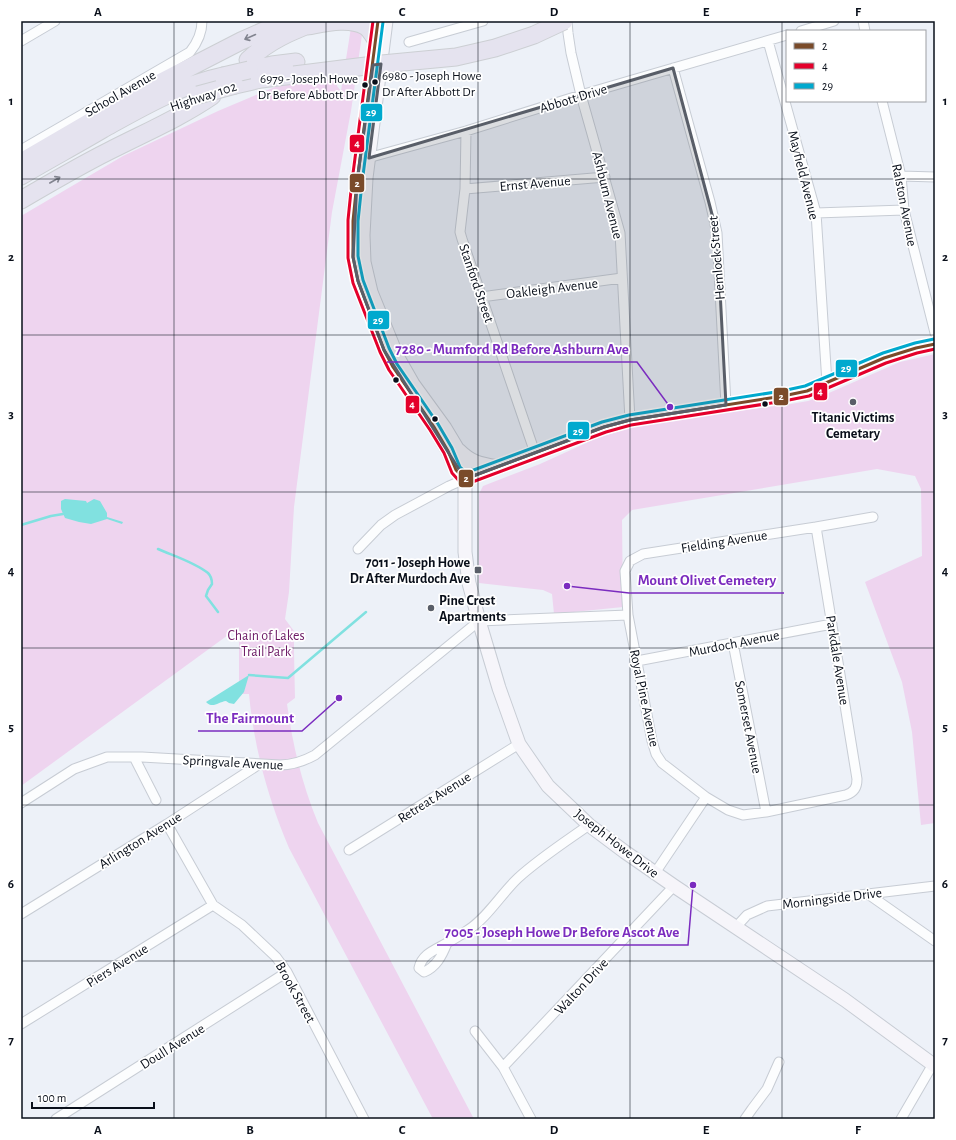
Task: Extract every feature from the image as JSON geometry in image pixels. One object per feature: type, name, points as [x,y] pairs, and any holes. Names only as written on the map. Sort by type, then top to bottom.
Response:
[{"type":"highway","points":[[21,162],[136,95],[241,41],[286,21]]},
{"type":"highway","points":[[248,65],[261,48],[282,36],[311,24],[342,21],[352,22],[365,26],[370,30],[375,38]]},
{"type":"highway","name":"Highway 102","points":[[21,176],[139,109],[175,92],[214,78],[229,80],[261,79],[295,68],[336,58],[456,47],[530,26],[540,21]]},
{"type":"highway","name":"Highway 102","points":[[21,185],[144,118],[205,96],[248,65],[272,65],[295,68],[375,64],[456,57],[495,48],[534,35],[566,21]]},
{"type":"highway","points":[[21,200],[68,172],[190,111],[205,96]]},
{"type":"main road","name":"Joseph Howe Drive","points":[[378,21],[375,38],[364,159],[364,262],[371,292],[397,356],[413,384],[458,448],[465,467],[465,552],[469,583],[499,688],[518,744],[548,786],[589,825],[674,886],[845,1000],[934,1065]]},
{"type":"main road","name":"Joseph Howe Drive","points":[[386,21],[353,235],[353,256],[358,281],[393,367],[434,427],[448,451],[456,470],[465,479]]},
{"type":"main road","points":[[458,448],[467,458],[478,464],[499,467]]},
{"type":"street","points":[[21,41],[55,21]]},
{"type":"street","name":"School Avenue","points":[[21,150],[190,52],[200,36],[202,21]]},
{"type":"street","points":[[409,42],[483,21]]},
{"type":"street","name":"Ashburn Avenue","points":[[566,21],[571,53],[581,95],[620,233],[630,420]]},
{"type":"street","points":[[804,30],[834,21]]},
{"type":"street","name":"Abbott Drive","points":[[364,159],[466,131],[581,95],[786,35]]},
{"type":"street","name":"Mayfield Avenue","points":[[768,41],[816,213],[827,383]]},
{"type":"street","name":"Hemlock Street","points":[[673,68],[710,202],[716,233],[726,405]]},
{"type":"street","name":"Ralston Avenue","points":[[882,102],[901,176],[904,210],[935,333]]},
{"type":"street","name":"Stanford Street","points":[[466,131],[464,189],[460,232],[535,453]]},
{"type":"street","points":[[901,176],[935,177]]},
{"type":"street","name":"Ernst Avenue","points":[[464,189],[605,177]]},
{"type":"street","points":[[816,213],[904,210]]},
{"type":"street","name":"Oakleigh Avenue","points":[[481,297],[622,278]]},
{"type":"street","points":[[358,549],[381,525],[395,515],[449,486],[604,427],[630,420],[807,391],[884,358],[935,344]]},
{"type":"street","name":"Fielding Avenue","points":[[628,614],[625,571],[630,561],[643,554],[873,517]]},
{"type":"street","name":"Parkdale Avenue","points":[[816,527],[857,779],[857,786],[853,792]]},
{"type":"street","points":[[479,621],[628,614]]},
{"type":"street","name":"Royal Pine Avenue","points":[[628,614],[652,741],[656,754],[662,763],[706,798],[728,810],[743,815],[766,812],[846,795],[853,792]]},
{"type":"street","name":"Springvale Avenue","points":[[21,803],[74,769],[107,757],[134,757],[258,765],[288,765],[305,760],[315,755],[479,621]]},
{"type":"street","name":"Murdoch Avenue","points":[[637,661],[832,624]]},
{"type":"street","name":"Somerset Avenue","points":[[733,642],[766,812]]},
{"type":"street","name":"Retreat Avenue","points":[[349,850],[518,744]]},
{"type":"street","points":[[134,757],[156,800]]},
{"type":"street","name":"Arlington Avenue","points":[[21,914],[167,824],[258,765]]},
{"type":"street","points":[[655,873],[706,798]]},
{"type":"street","name":"Brook Street","points":[[167,824],[213,905],[242,925],[276,957],[287,972],[364,1119]]},
{"type":"street","points":[[447,944],[479,922],[518,878],[536,863],[589,825]]},
{"type":"street","name":"Walton Drive","points":[[503,1067],[674,886]]},
{"type":"street","name":"Morningside Drive","points":[[736,927],[747,916],[767,906],[935,886]]},
{"type":"street","points":[[868,894],[935,941]]},
{"type":"street","name":"Piers Avenue","points":[[21,1024],[213,905]]},
{"type":"street","name":"Doull Avenue","points":[[56,1119],[287,972]]},
{"type":"street","points":[[475,1031],[503,1067],[531,1119]]},
{"type":"street","points":[[745,1119],[767,1089],[779,1062]]},
{"type":"street","points":[[901,1119],[934,1065]]},
{"type":"highlighted area","points":[[381,64],[369,158],[673,68],[717,233],[726,405],[630,420],[604,427],[465,479],[384,350],[358,281],[353,257],[357,182],[373,65]]},
{"type":"green space","name":"Chain of Lakes Trail Park","points":[[352,21],[364,21],[351,111],[332,212],[294,507],[289,592],[285,619],[294,631],[295,698],[287,704],[299,765],[307,794],[318,823],[474,1119],[433,1119],[289,848],[268,792],[254,734],[249,694],[239,694],[239,627],[21,786],[21,216],[123,156],[218,111],[275,87],[337,76],[337,86],[341,91]]},
{"type":"green space","points":[[935,354],[935,823],[921,825],[912,732],[902,682],[865,582],[922,556],[921,489],[915,476],[877,469],[632,510],[622,520],[623,607],[554,614],[552,594],[543,590],[479,583],[479,494],[483,486],[540,464],[595,439],[638,425],[808,401],[900,362]]},
{"type":"water","points":[[65,499],[86,501],[87,503],[94,499],[100,501],[107,513],[107,517],[123,522],[122,524],[107,519],[91,524],[65,518],[61,509],[61,501]]},
{"type":"water","points":[[249,675],[244,692],[234,704],[226,701],[211,705],[206,702]]},
{"type":"waterway","points":[[21,525],[63,514]]},
{"type":"waterway","points":[[158,549],[190,562],[210,575],[212,584],[206,596],[218,612]]},
{"type":"waterway","points":[[249,675],[288,678],[366,612]]},
{"type":"transit line","name":"4","points":[[373,21],[352,181],[348,220],[348,258],[353,283],[380,352],[389,370],[430,430],[444,453],[452,473],[461,483]]},
{"type":"transit line","name":"2","points":[[378,21],[357,182],[353,221],[353,257],[358,281],[384,350],[393,367],[434,427],[448,451],[456,470],[465,479],[604,427],[630,420],[807,391],[884,358],[935,344]]},
{"type":"transit line","name":"29","points":[[383,22],[362,183],[358,221],[358,256],[363,280],[389,348],[397,364],[438,424],[452,448],[460,467],[469,475]]},
{"type":"transit line","name":"29","points":[[463,474],[602,422],[629,415],[805,386],[883,353],[934,339]]},
{"type":"transit line","name":"4","points":[[467,484],[606,432],[631,425],[809,396],[886,363],[935,349]]},
{"type":"place","name":"6980 - Joseph Howe Dr After Abbott Dr","points":[[375,82]]},
{"type":"place","name":"6979 - Joseph Howe Dr Before Abbott Dr","points":[[365,85]]},
{"type":"place","name":"Titanic Victims Cemetary","points":[[853,402]]},
{"type":"place","name":"7280 - Mumford Rd Before Ashburn Ave","points":[[670,407]]},
{"type":"place","name":"7011 - Joseph Howe Dr After Murdoch Ave","points":[[478,570]]},
{"type":"place","name":"Mount Olivet Cemetery","points":[[567,586]]},
{"type":"place","name":"Pine Crest Apartments","points":[[431,608]]},
{"type":"place","name":"The Fairmount","points":[[339,698]]},
{"type":"place","name":"7005 - Joseph Howe Dr Before Ascot Ave","points":[[693,885]]}]
